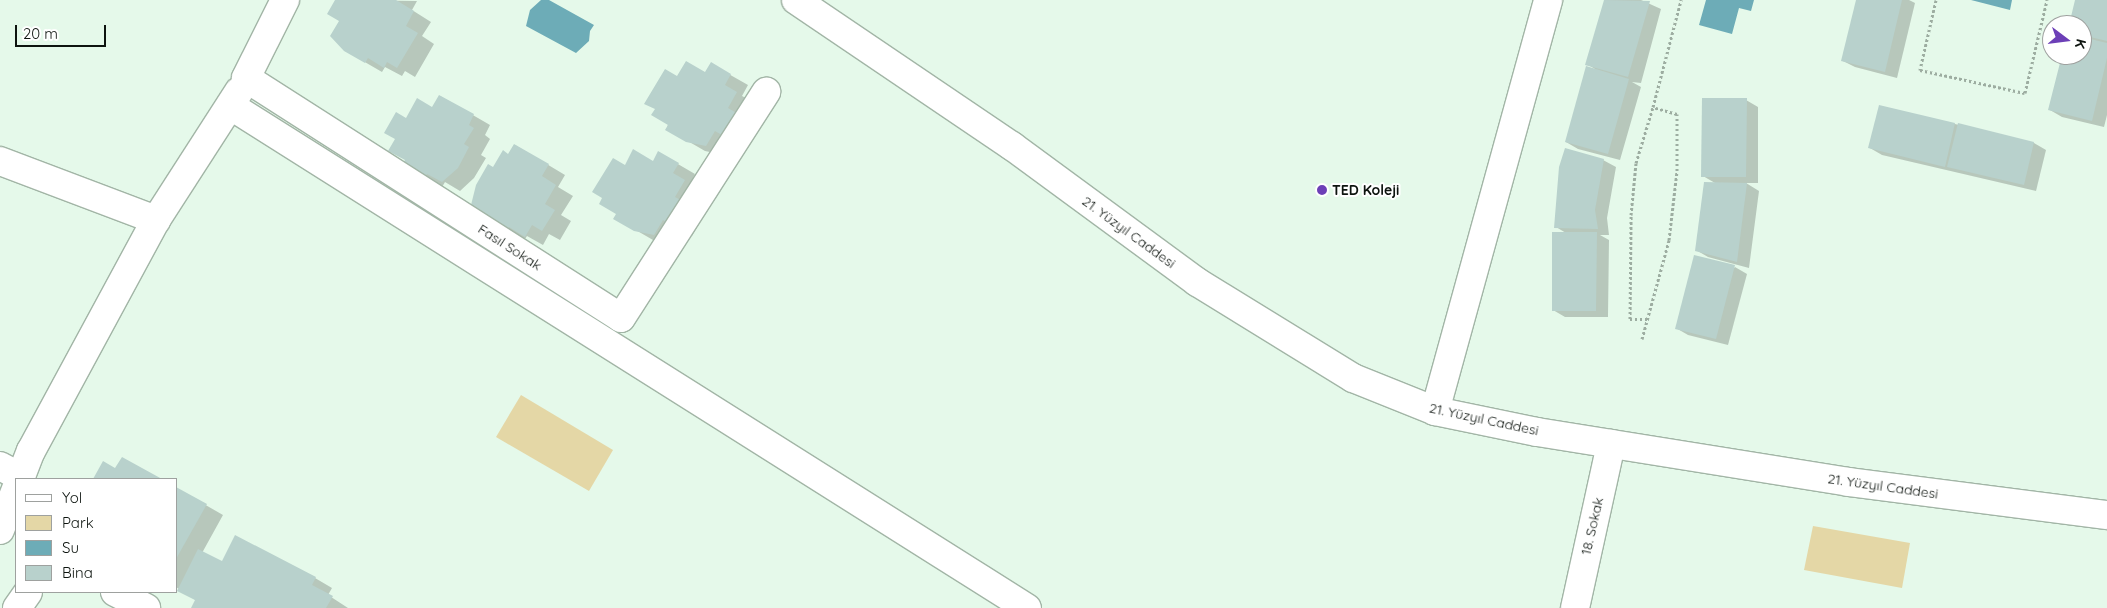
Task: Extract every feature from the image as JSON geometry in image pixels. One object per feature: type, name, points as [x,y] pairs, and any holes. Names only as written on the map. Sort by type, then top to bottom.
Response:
[{"type":"street","points":[[0,530],[14,478],[31,451],[156,220],[231,106],[285,0]]},
{"type":"street","name":"21. Yüzyıl Caddesi","points":[[796,0],[1012,146],[1197,282],[1353,378],[1435,411],[1611,444],[1848,482],[2107,515]]},
{"type":"street","points":[[1435,411],[1548,0]]},
{"type":"street","name":"Fasıl Sokak","points":[[246,78],[621,318],[766,92]]},
{"type":"street","points":[[231,106],[1027,608]]},
{"type":"street","points":[[0,161],[156,220]]},
{"type":"street","name":"18. Sokak","points":[[1575,608],[1611,444]]},
{"type":"street","points":[[17,608],[27,593]]},
{"type":"street","points":[[117,593],[146,608]]},
{"type":"path","points":[[1647,319],[1630,319],[1630,215],[1636,163],[1653,107],[1680,0]]},
{"type":"path","points":[[1936,0],[1920,70],[2025,93],[2047,0]]},
{"type":"path","points":[[1642,339],[1669,240],[1677,171],[1677,114],[1653,107]]},
{"type":"green space","points":[[521,395],[613,450],[589,491],[496,437]]},
{"type":"green space","points":[[1813,526],[1910,543],[1902,588],[1804,570]]},
{"type":"water","points":[[541,0],[549,0],[594,25],[590,31],[589,41],[576,53],[526,26],[530,10]]},
{"type":"water","points":[[1706,0],[1754,0],[1751,11],[1739,8],[1732,34],[1699,25]]},
{"type":"water","points":[[1971,0],[2012,0],[2010,10]]},
{"type":"building","points":[[335,0],[396,0],[414,11],[406,26],[418,33],[397,68],[387,62],[384,68],[368,58],[365,63],[344,51],[330,36],[339,21],[327,14]]},
{"type":"building","points":[[1604,0],[1650,1],[1628,77],[1585,65]]},
{"type":"building","points":[[1856,0],[1902,0],[1885,72],[1841,61]]},
{"type":"building","points":[[2075,0],[2107,0],[2107,41],[2092,37],[2092,15],[2071,15]]},
{"type":"building","points":[[2092,39],[2107,43],[2107,58],[2092,121],[2048,110],[2059,65],[2092,65]]},
{"type":"building","points":[[686,61],[705,72],[711,62],[731,74],[725,85],[737,92],[728,108],[740,115],[727,138],[715,131],[706,146],[686,142],[665,130],[668,125],[651,115],[655,109],[644,104],[665,69],[677,76]]},
{"type":"building","points":[[1586,66],[1629,79],[1608,154],[1565,142]]},
{"type":"building","points":[[439,95],[474,114],[469,125],[474,128],[464,144],[469,147],[458,168],[442,182],[427,174],[420,185],[397,172],[405,160],[388,151],[395,139],[384,133],[396,112],[406,118],[417,98],[432,107]]},
{"type":"building","points":[[1702,98],[1747,98],[1746,177],[1701,177]]},
{"type":"building","points":[[1879,105],[1955,123],[1945,167],[1868,148]]},
{"type":"building","points":[[1958,123],[2034,142],[2024,185],[1947,167]]},
{"type":"building","points":[[514,144],[549,164],[542,176],[556,185],[545,204],[555,210],[542,231],[532,225],[525,237],[509,227],[502,239],[479,225],[486,214],[471,205],[476,185],[488,164],[493,167],[503,150],[508,154]]},
{"type":"building","points":[[1565,148],[1604,159],[1595,210],[1598,229],[1554,228],[1559,167]]},
{"type":"building","points":[[633,149],[653,161],[658,151],[679,163],[673,173],[685,180],[675,197],[688,204],[674,227],[663,220],[654,235],[634,231],[613,219],[616,214],[599,204],[602,198],[592,192],[613,158],[625,165]]},
{"type":"building","points":[[1704,182],[1747,183],[1737,262],[1695,251]]},
{"type":"building","points":[[1552,232],[1597,232],[1596,311],[1552,311]]},
{"type":"building","points":[[1694,255],[1735,265],[1716,339],[1675,329]]},
{"type":"building","points":[[122,457],[160,478],[94,478],[103,461],[115,468]]},
{"type":"building","points":[[178,488],[207,504],[178,555]]},
{"type":"building","points":[[235,535],[316,577],[312,585],[333,596],[326,608],[191,608],[195,600],[178,592],[178,589],[198,549],[222,561]]},
{"type":"place","name":"TED Koleji","points":[[1322,190]]}]
